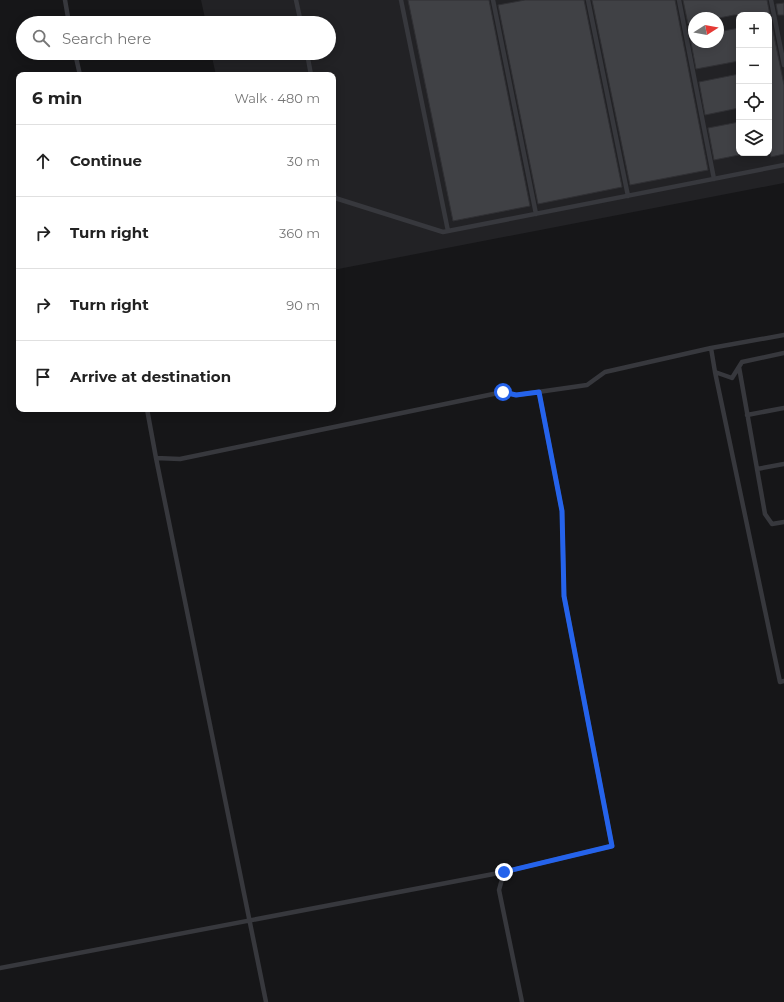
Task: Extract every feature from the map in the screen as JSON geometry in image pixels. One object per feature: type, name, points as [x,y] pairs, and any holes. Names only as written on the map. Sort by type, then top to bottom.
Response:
[{"type":"lane","points":[[65,0],[68,16]]},
{"type":"lane","points":[[296,0],[299,16]]},
{"type":"lane","points":[[401,0],[448,231]]},
{"type":"lane","points":[[493,0],[536,214]]},
{"type":"lane","points":[[588,0],[628,196]]},
{"type":"lane","points":[[678,0],[714,179]]},
{"type":"lane","points":[[771,0],[784,65]]},
{"type":"lane","points":[[77,60],[79,72]]},
{"type":"lane","points":[[308,60],[310,72]]},
{"type":"lane","points":[[336,198],[443,232],[784,165]]},
{"type":"lane","points":[[156,458],[180,459],[503,392],[516,395],[587,385],[605,372],[711,348],[784,335]]},
{"type":"lane","points":[[711,348],[780,682],[784,681]]},
{"type":"lane","points":[[715,372],[732,378],[742,362],[784,353]]},
{"type":"lane","points":[[739,367],[765,514],[772,524],[784,522]]},
{"type":"lane","points":[[0,968],[504,872],[612,846],[564,596],[562,511],[539,392]]},
{"type":"lane","points":[[747,415],[784,408]]},
{"type":"lane","points":[[148,412],[266,1002]]},
{"type":"lane","points":[[757,469],[784,464]]},
{"type":"lane","points":[[504,872],[499,890],[522,1002]]},
{"type":"shaded area","points":[[201,0],[784,0],[784,183],[336,269],[336,72],[215,72],[213,60],[336,60],[336,16],[204,16]]},
{"type":"building","points":[[408,0],[489,0],[530,206],[453,221]]},
{"type":"building","points":[[525,0],[584,0],[622,187],[538,204],[498,5]]},
{"type":"building","points":[[592,0],[675,0],[708,170],[630,185]]},
{"type":"building","points":[[683,0],[767,0],[769,12],[736,12],[736,15],[724,17],[724,12],[688,12],[688,24]]},
{"type":"building","points":[[784,3],[784,15],[778,15],[776,4]]},
{"type":"building","points":[[772,26],[784,85],[784,154],[771,157]]},
{"type":"building","points":[[736,29],[736,62],[696,69],[692,48],[724,48],[724,31]]},
{"type":"building","points":[[736,75],[736,109],[705,115],[699,82]]},
{"type":"building","points":[[736,123],[736,156],[714,160],[708,128]]},
{"type":"route","points":[[503,392],[516,395],[539,392],[562,511],[564,596],[612,846],[504,872]]}]
